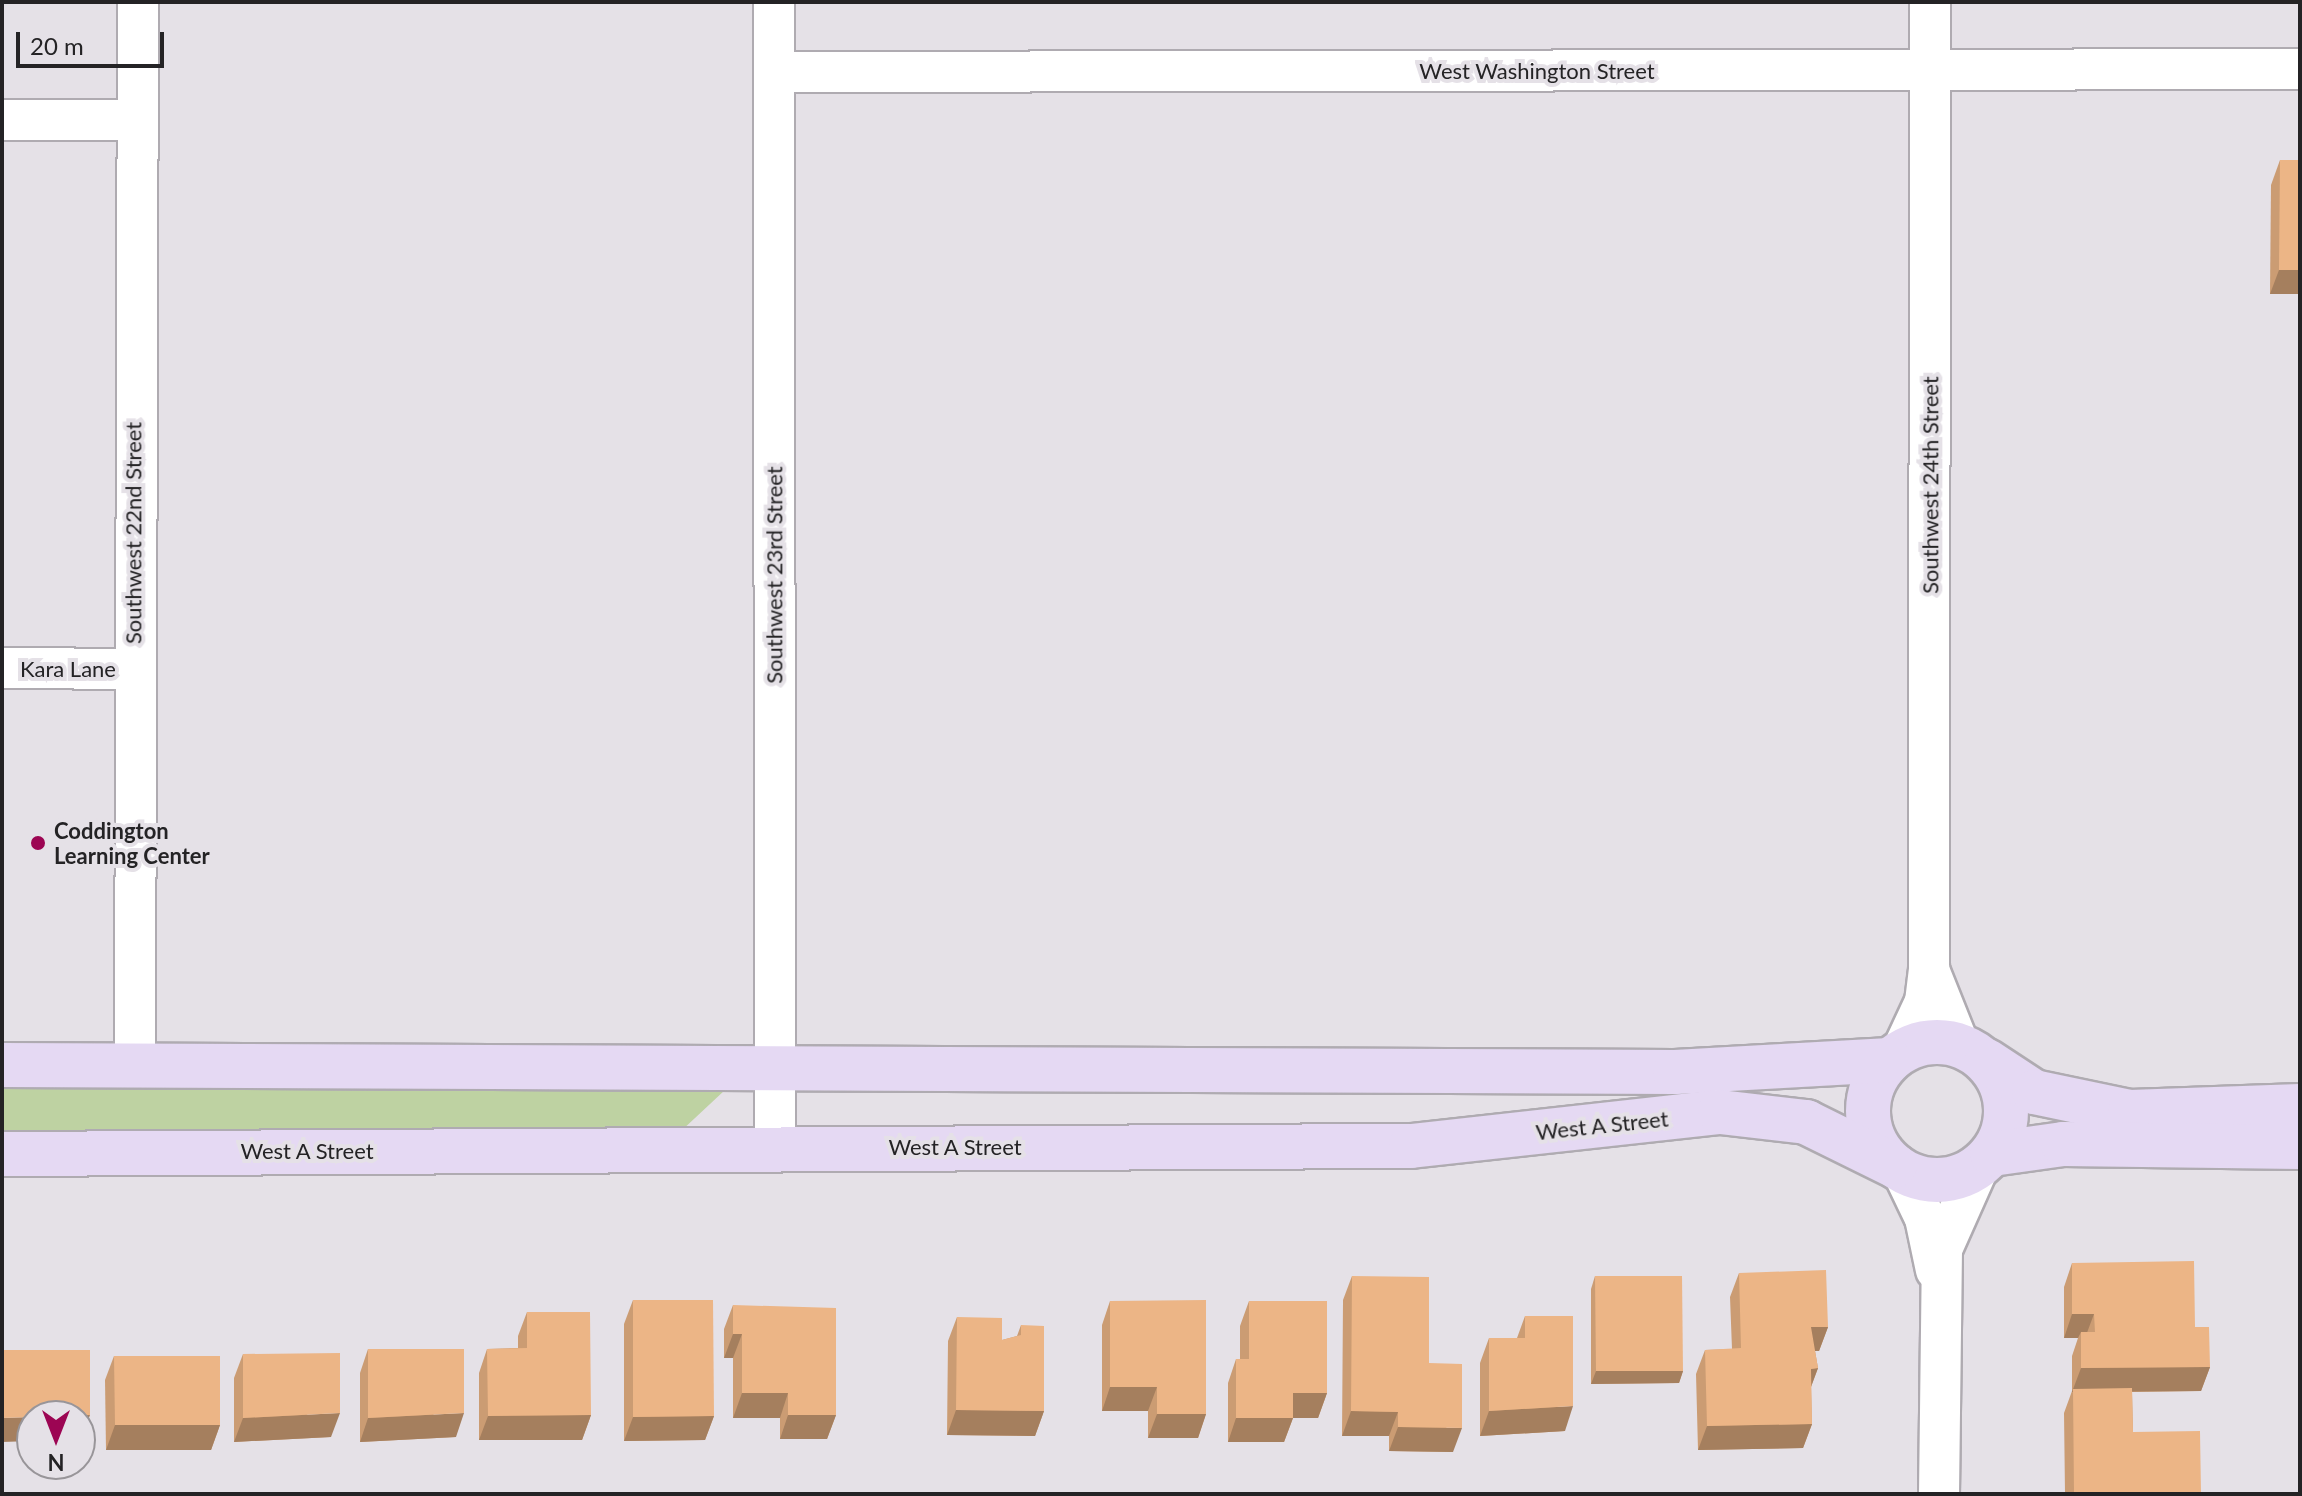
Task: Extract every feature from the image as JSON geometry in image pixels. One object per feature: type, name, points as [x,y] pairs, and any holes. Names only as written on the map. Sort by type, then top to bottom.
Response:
[{"type":"main road","points":[[1972,1052],[2006,1106],[1985,1160]]},
{"type":"main road","points":[[2300,1106],[2130,1112],[2034,1092],[1972,1052],[1896,1056],[1868,1102],[1869,1126],[1898,1168],[1941,1180],[1985,1160],[2063,1144],[2300,1147]]},
{"type":"main road","name":"West A Street","points":[[2,1065],[1675,1072],[1896,1056]]},
{"type":"main road","name":"West A Street","points":[[2,1154],[775,1147],[1411,1146],[1720,1112],[1806,1122],[1898,1168]]},
{"type":"street","name":"Southwest 22nd Street","points":[[135,1064],[133,120],[138,2]]},
{"type":"street","name":"Southwest 23rd Street","points":[[774,2],[775,1147]]},
{"type":"street","name":"Southwest 24th Street","points":[[1896,1056],[1925,1002],[1929,967],[1930,2]]},
{"type":"street","name":"West Washington Street","points":[[774,72],[2300,69]]},
{"type":"street","points":[[2,120],[133,120]]},
{"type":"street","name":"Kara Lane","points":[[2,668],[133,669]]},
{"type":"street","name":"Southwest 24th Street","points":[[1929,967],[1972,1052]]},
{"type":"street","points":[[1939,1494],[1938,1282],[1946,1239],[1985,1160]]},
{"type":"street","points":[[1898,1168],[1925,1218],[1938,1282]]},
{"type":"green space","points":[[101,1084],[725,1090],[680,1132],[2,1135],[2,1088]]},
{"type":"building","points":[[2280,160],[2300,160],[2300,270],[2279,270]]},
{"type":"building","points":[[2194,1261],[2195,1327],[2209,1327],[2210,1367],[2081,1368],[2081,1332],[2095,1332],[2094,1314],[2072,1314],[2072,1263]]},
{"type":"building","points":[[1826,1270],[1828,1327],[1811,1327],[1818,1368],[1811,1369],[1812,1424],[1707,1426],[1705,1350],[1741,1348],[1739,1273]]},
{"type":"building","points":[[1352,1276],[1429,1277],[1429,1363],[1462,1364],[1462,1428],[1398,1427],[1398,1412],[1351,1411]]},
{"type":"building","points":[[1595,1276],[1682,1276],[1683,1371],[1596,1371]]},
{"type":"building","points":[[633,1300],[713,1300],[714,1416],[633,1417]]},
{"type":"building","points":[[1206,1300],[1206,1414],[1157,1414],[1157,1387],[1110,1387],[1110,1301]]},
{"type":"building","points":[[1249,1301],[1327,1301],[1327,1393],[1293,1393],[1293,1418],[1236,1418],[1236,1359],[1249,1359]]},
{"type":"building","points":[[733,1305],[836,1308],[836,1415],[788,1415],[788,1393],[742,1393],[742,1334],[733,1334]]},
{"type":"building","points":[[527,1312],[590,1312],[591,1415],[488,1416],[487,1349],[527,1348]]},
{"type":"building","points":[[1525,1316],[1573,1316],[1573,1406],[1489,1411],[1489,1338],[1525,1338]]},
{"type":"building","points":[[957,1317],[1002,1318],[1002,1340],[1021,1335],[1021,1325],[1044,1326],[1044,1411],[956,1410]]},
{"type":"building","points":[[368,1349],[464,1349],[464,1413],[368,1418]]},
{"type":"building","points":[[2,1350],[90,1350],[90,1400],[16,1400],[16,1418],[2,1418]]},
{"type":"building","points":[[340,1353],[340,1413],[243,1418],[243,1354]]},
{"type":"building","points":[[114,1356],[220,1356],[220,1425],[115,1425]]},
{"type":"building","points":[[2132,1388],[2133,1432],[2200,1431],[2201,1494],[2074,1494],[2073,1389]]},
{"type":"place","name":"Coddington Learning Center","points":[[38,843]]}]
